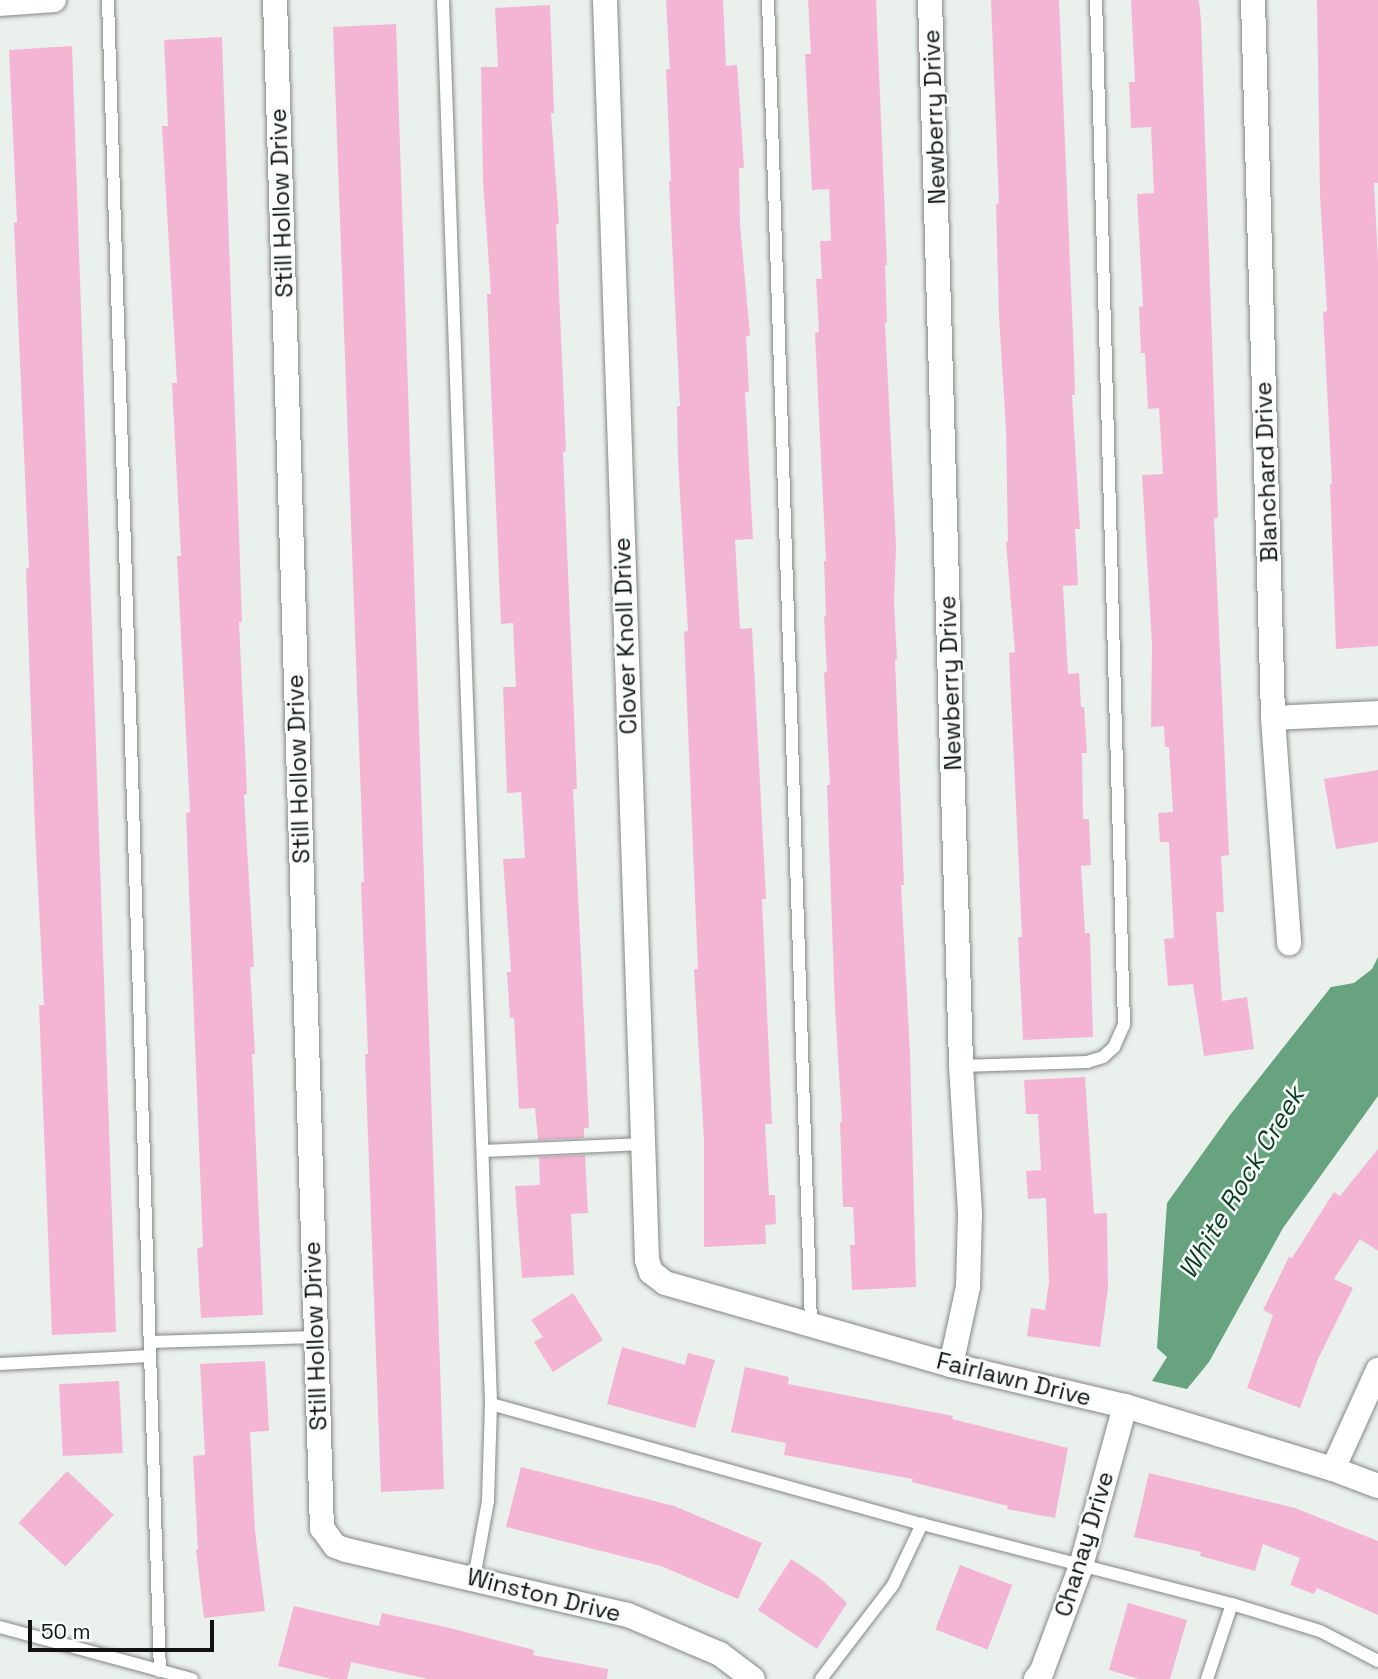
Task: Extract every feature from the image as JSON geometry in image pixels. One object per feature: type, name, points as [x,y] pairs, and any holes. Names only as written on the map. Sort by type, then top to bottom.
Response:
[{"type":"street","points":[[0,4],[54,0]]},
{"type":"street","name":"Still Hollow Drive","points":[[275,0],[320,1516],[327,1538]]},
{"type":"street","name":"Clover Knoll Drive","points":[[605,0],[647,1260],[651,1272]]},
{"type":"street","name":"Newberry Drive","points":[[930,0],[961,1066],[970,1214],[969,1271],[951,1365]]},
{"type":"street","name":"Blanchard Drive","points":[[1253,0],[1273,718],[1289,943]]},
{"type":"street","points":[[1273,718],[1378,713]]},
{"type":"street","name":"Fairlawn Drive","points":[[651,1272],[665,1283],[951,1365],[1125,1406],[1332,1469],[1378,1486]]},
{"type":"street","points":[[1332,1469],[1378,1370]]},
{"type":"street","name":"Chanay Drive","points":[[1036,1679],[1042,1671],[1081,1566],[1125,1406]]},
{"type":"street","name":"Winston Drive","points":[[327,1538],[346,1550],[628,1615],[720,1654],[753,1679]]},
{"type":"lane","points":[[108,0],[160,1671]]},
{"type":"lane","points":[[443,0],[491,1404],[488,1501],[474,1578]]},
{"type":"lane","points":[[768,0],[811,1324]]},
{"type":"lane","points":[[961,1066],[1087,1062],[1103,1057],[1114,1047],[1124,1025],[1096,0]]},
{"type":"lane","points":[[483,1151],[644,1144]]},
{"type":"lane","points":[[150,1342],[316,1337]]},
{"type":"lane","points":[[0,1364],[150,1356]]},
{"type":"lane","points":[[491,1404],[922,1524],[1232,1604],[1320,1631],[1378,1661]]},
{"type":"lane","points":[[821,1679],[892,1585],[922,1524]]},
{"type":"lane","points":[[1207,1679],[1232,1604]]},
{"type":"lane","points":[[0,1627],[192,1679]]},
{"type":"water","name":"White Rock Creek","points":[[1378,957],[1378,1096],[1283,1228],[1209,1362],[1187,1389],[1152,1381],[1167,1357],[1157,1348],[1167,1203],[1230,1115],[1331,987],[1354,983],[1372,969]]},
{"type":"building","points":[[666,0],[723,0],[726,66],[737,65],[744,168],[739,168],[740,224],[750,336],[746,336],[749,392],[745,392],[753,539],[735,540],[740,629],[752,628],[766,899],[762,899],[772,1124],[765,1124],[769,1195],[775,1195],[776,1224],[765,1225],[766,1244],[704,1247],[704,1140],[694,969],[698,969],[684,632],[688,631],[678,460],[677,406],[680,406],[669,181],[666,69],[670,69]]},
{"type":"building","points":[[808,0],[876,0],[887,265],[885,322],[896,546],[895,660],[904,885],[901,885],[910,1053],[916,1287],[852,1290],[850,1245],[855,1245],[853,1207],[843,1207],[824,673],[827,672],[824,616],[826,561],[815,333],[819,332],[816,279],[822,279],[820,241],[831,241],[829,189],[812,190],[805,54],[811,54]]},
{"type":"building","points":[[991,0],[1059,0],[1074,359],[1075,395],[1072,395],[1080,529],[1075,529],[1078,585],[1063,586],[1068,674],[1079,673],[1081,707],[1084,707],[1087,753],[1082,753],[1083,819],[1089,819],[1091,865],[1081,866],[1085,933],[1090,933],[1093,1037],[1023,1040],[1018,937],[1022,937],[1009,653],[1015,652],[1006,542],[1006,429],[999,317],[996,204],[999,203]]},
{"type":"building","points":[[1131,0],[1199,0],[1201,21],[1218,518],[1214,518],[1229,855],[1221,856],[1224,912],[1216,912],[1222,1001],[1247,997],[1254,1049],[1204,1056],[1193,984],[1168,986],[1164,939],[1174,938],[1169,842],[1160,842],[1158,813],[1173,812],[1169,747],[1165,747],[1164,726],[1151,727],[1152,644],[1142,475],[1163,474],[1159,408],[1148,409],[1145,353],[1141,353],[1139,307],[1143,306],[1137,194],[1154,193],[1151,127],[1131,128],[1129,82],[1135,82]]},
{"type":"building","points":[[1317,0],[1378,0],[1378,183],[1374,183],[1378,259],[1378,646],[1336,649],[1332,484],[1323,312],[1327,311],[1320,195]]},
{"type":"building","points":[[550,5],[554,113],[551,113],[559,224],[556,224],[566,451],[563,452],[577,789],[573,789],[589,1128],[584,1128],[584,1138],[538,1140],[535,1108],[519,1109],[514,1018],[510,1018],[507,972],[511,972],[503,859],[525,858],[521,792],[507,793],[503,687],[516,687],[513,623],[501,624],[487,294],[491,294],[483,181],[481,67],[498,67],[495,8]]},
{"type":"building","points":[[396,24],[444,1489],[381,1492],[365,1054],[368,1054],[361,883],[364,882],[333,27]]},
{"type":"building","points":[[222,37],[242,622],[239,622],[247,794],[244,795],[254,967],[250,967],[255,1054],[252,1054],[263,1315],[201,1318],[197,1248],[203,1247],[186,813],[190,812],[177,556],[181,556],[172,383],[177,383],[162,126],[168,126],[164,40]]},
{"type":"building","points":[[72,46],[116,1332],[52,1335],[39,1005],[44,1005],[35,830],[26,569],[29,568],[9,50]]},
{"type":"building","points":[[1378,770],[1378,842],[1336,849],[1324,779]]},
{"type":"building","points":[[1085,1077],[1094,1214],[1107,1213],[1108,1288],[1100,1347],[1027,1336],[1031,1308],[1045,1310],[1049,1282],[1046,1198],[1028,1199],[1026,1171],[1041,1170],[1038,1114],[1026,1114],[1024,1080]]},
{"type":"building","points":[[1378,1149],[1378,1251],[1360,1239],[1334,1279],[1353,1288],[1318,1359],[1300,1408],[1247,1388],[1273,1315],[1263,1310],[1289,1257],[1292,1258],[1334,1192],[1340,1196]]},
{"type":"building","points":[[585,1155],[588,1213],[571,1214],[574,1275],[522,1278],[515,1186],[540,1185],[539,1157]]},
{"type":"building","points":[[573,1293],[603,1340],[553,1372],[534,1342],[543,1337],[531,1320]]},
{"type":"building","points":[[622,1347],[685,1365],[688,1353],[715,1360],[695,1428],[607,1404]]},
{"type":"building","points":[[265,1361],[269,1431],[250,1432],[255,1531],[265,1611],[204,1618],[196,1550],[193,1456],[205,1455],[200,1364]]},
{"type":"building","points":[[745,1367],[789,1377],[788,1384],[953,1416],[952,1419],[1068,1448],[1055,1518],[1007,1509],[1008,1506],[912,1482],[913,1479],[784,1455],[786,1443],[731,1432]]},
{"type":"building","points":[[119,1381],[123,1453],[63,1456],[59,1384]]},
{"type":"building","points":[[521,1467],[674,1506],[762,1543],[738,1599],[661,1566],[506,1527]]},
{"type":"building","points":[[67,1471],[114,1515],[65,1567],[19,1523]]},
{"type":"building","points":[[1149,1473],[1295,1508],[1378,1541],[1378,1615],[1317,1588],[1314,1594],[1290,1585],[1300,1558],[1263,1544],[1255,1571],[1200,1556],[1201,1552],[1134,1537]]},
{"type":"building","points":[[791,1559],[822,1580],[847,1603],[817,1649],[758,1610]]},
{"type":"building","points":[[960,1565],[1012,1585],[988,1649],[935,1629]]},
{"type":"building","points":[[1128,1603],[1187,1620],[1170,1679],[1139,1679],[1109,1670]]},
{"type":"building","points":[[294,1606],[379,1626],[382,1613],[450,1628],[534,1650],[533,1655],[608,1669],[607,1679],[428,1679],[351,1662],[347,1679],[331,1679],[278,1666]]}]
